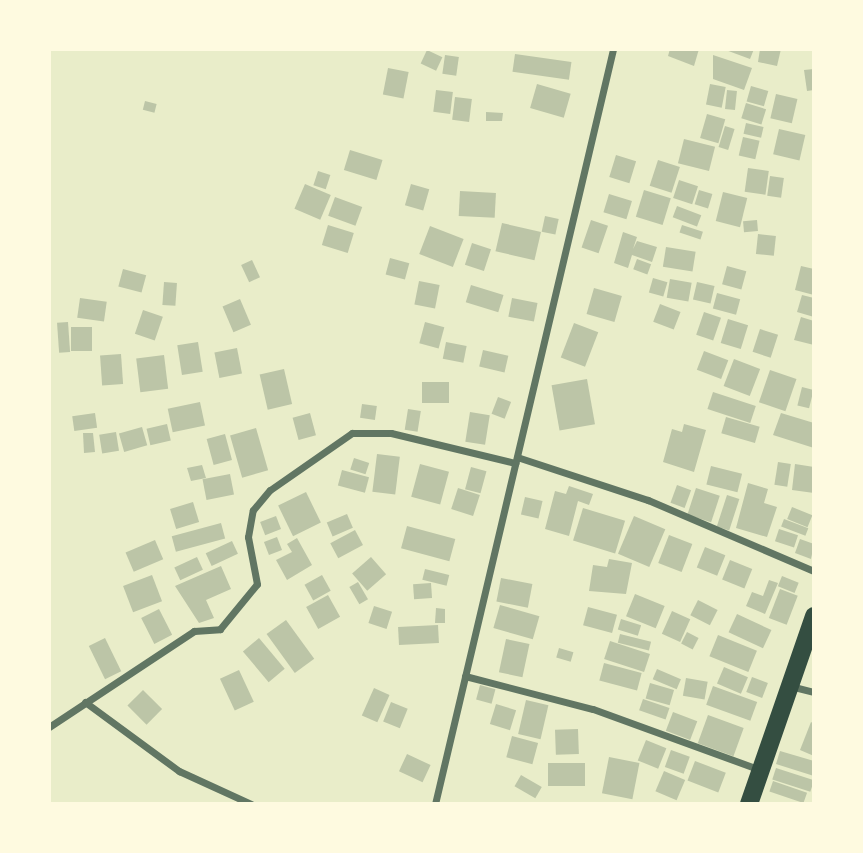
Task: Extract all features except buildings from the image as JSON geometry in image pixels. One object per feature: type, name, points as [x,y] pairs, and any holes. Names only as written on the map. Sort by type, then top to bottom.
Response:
[{"type":"highway","points":[[749,804],[814,616]]},
{"type":"street","points":[[444,804],[436,801],[613,49]]},
{"type":"street","points":[[49,727],[194,631],[220,629],[257,584],[248,537],[253,510],[270,490],[352,433],[391,433],[516,460],[648,500],[814,571]]},
{"type":"street","points":[[465,676],[593,709],[761,770]]},
{"type":"street","points":[[789,686],[814,692]]},
{"type":"street","points":[[85,702],[179,771],[251,804]]}]
